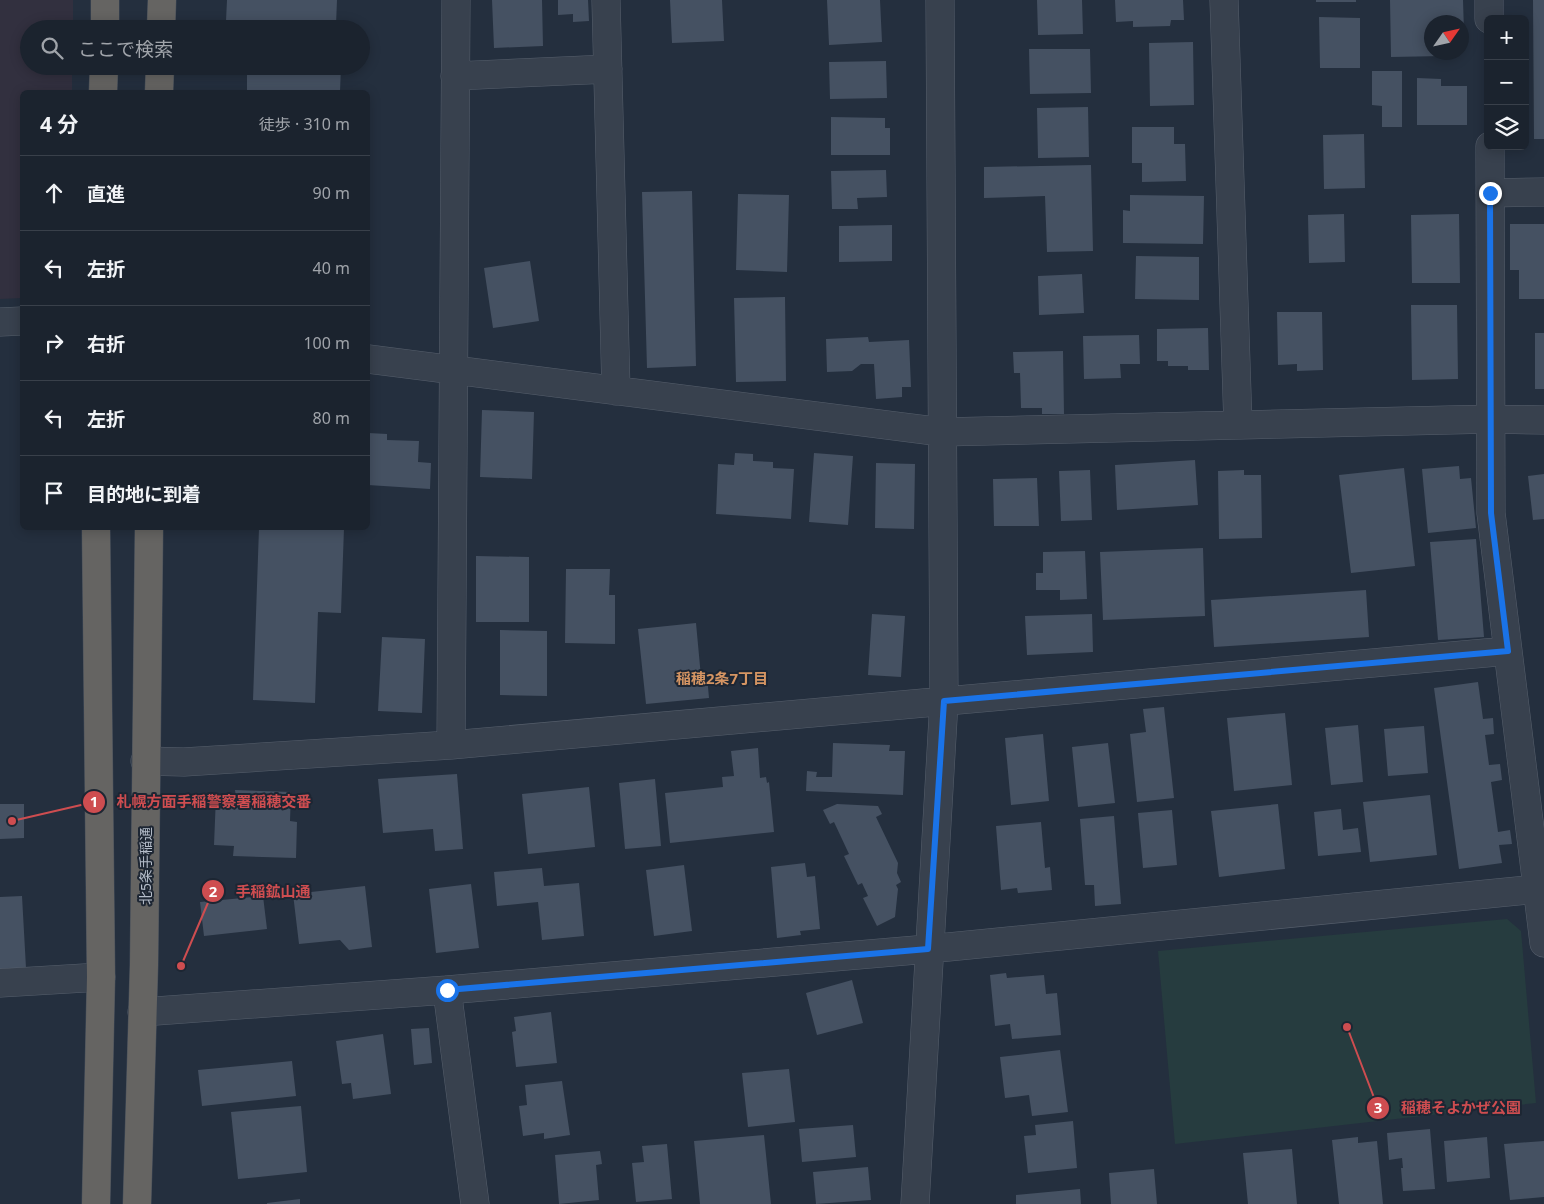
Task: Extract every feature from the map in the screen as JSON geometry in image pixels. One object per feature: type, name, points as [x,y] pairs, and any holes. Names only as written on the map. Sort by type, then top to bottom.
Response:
[{"type":"highway","points":[[105,20],[106,0]]},
{"type":"highway","points":[[161,20],[162,0]]},
{"type":"highway","points":[[103,90],[104,75]]},
{"type":"highway","points":[[159,90],[160,75]]},
{"type":"highway","points":[[96,530],[101,977],[96,1204]]},
{"type":"highway","name":"北5条手稲通","points":[[138,1204],[149,530]]},
{"type":"street","points":[[451,745],[452,371],[456,0]]},
{"type":"street","points":[[606,0],[616,391]]},
{"type":"street","points":[[915,1204],[928,949],[944,701],[940,0]]},
{"type":"street","points":[[1224,0],[1238,425]]},
{"type":"street","points":[[1489,0],[1489,15]]},
{"type":"street","points":[[455,76],[608,69]]},
{"type":"street","points":[[1490,150],[1491,513],[1544,943]]},
{"type":"street","points":[[1490,193],[1544,192]]},
{"type":"street","points":[[0,322],[20,321]]},
{"type":"street","points":[[370,359],[942,432],[1491,419],[1544,420]]},
{"type":"street","points":[[145,761],[184,762],[451,745],[1508,651]]},
{"type":"street","points":[[142,1012],[447,990],[928,949],[1537,889]]},
{"type":"street","points":[[0,983],[101,977]]},
{"type":"street","points":[[447,990],[475,1204]]},
{"type":"shaded area","points":[[0,0],[73,0],[73,20],[20,20],[20,75],[72,75],[72,90],[20,90],[20,298],[0,299]]},
{"type":"green space","points":[[1507,919],[1521,931],[1536,1103],[1175,1144],[1158,951]]},
{"type":"building","points":[[227,0],[337,0],[336,20],[226,20]]},
{"type":"building","points":[[492,0],[542,0],[543,46],[494,48]]},
{"type":"building","points":[[558,0],[588,0],[589,21],[573,22],[573,14],[558,15]]},
{"type":"building","points":[[670,0],[722,0],[724,41],[672,43]]},
{"type":"building","points":[[827,0],[880,0],[882,42],[829,45]]},
{"type":"building","points":[[1037,0],[1082,0],[1083,34],[1038,35]]},
{"type":"building","points":[[1115,0],[1183,0],[1184,20],[1171,20],[1170,26],[1133,27],[1133,21],[1116,22]]},
{"type":"building","points":[[1316,0],[1356,0],[1356,2],[1316,2]]},
{"type":"building","points":[[1390,0],[1463,0],[1463,15],[1424,15],[1424,56],[1391,57]]},
{"type":"building","points":[[1533,0],[1544,0],[1544,139],[1534,139]]},
{"type":"building","points":[[1319,17],[1360,18],[1360,68],[1320,68]]},
{"type":"building","points":[[1193,42],[1194,105],[1150,106],[1149,43]]},
{"type":"building","points":[[1029,49],[1090,49],[1091,93],[1030,94]]},
{"type":"building","points":[[886,61],[887,98],[830,99],[829,62]]},
{"type":"building","points":[[1372,71],[1402,71],[1402,127],[1382,127],[1382,106],[1372,105]]},
{"type":"building","points":[[247,75],[341,75],[340,90],[247,90]]},
{"type":"building","points":[[1417,78],[1441,79],[1441,86],[1467,86],[1467,125],[1417,125]]},
{"type":"building","points":[[1088,107],[1089,157],[1038,158],[1037,108]]},
{"type":"building","points":[[831,117],[885,118],[885,128],[890,128],[890,155],[831,155]]},
{"type":"building","points":[[1132,127],[1174,127],[1174,144],[1185,144],[1186,181],[1142,182],[1142,163],[1132,163]]},
{"type":"building","points":[[1364,134],[1365,188],[1324,189],[1323,135]]},
{"type":"building","points":[[1091,165],[1093,251],[1047,252],[1045,196],[984,198],[984,167]]},
{"type":"building","points":[[886,170],[887,197],[857,198],[858,209],[832,209],[831,171]]},
{"type":"building","points":[[692,191],[696,366],[647,368],[642,192]]},
{"type":"building","points":[[738,194],[789,195],[787,272],[736,270]]},
{"type":"building","points":[[1130,195],[1204,196],[1203,244],[1123,243],[1123,210],[1130,211]]},
{"type":"building","points":[[1344,214],[1345,262],[1309,263],[1308,215]]},
{"type":"building","points":[[1459,214],[1460,283],[1412,283],[1411,215]]},
{"type":"building","points":[[1510,224],[1544,224],[1544,299],[1519,299],[1519,270],[1510,270]]},
{"type":"building","points":[[892,225],[892,261],[839,262],[839,226]]},
{"type":"building","points":[[1136,256],[1199,257],[1199,300],[1135,299]]},
{"type":"building","points":[[530,261],[539,321],[493,328],[484,268]]},
{"type":"building","points":[[1082,274],[1084,313],[1039,315],[1038,276]]},
{"type":"building","points":[[785,297],[786,381],[736,382],[734,298]]},
{"type":"building","points":[[1411,305],[1457,305],[1458,379],[1412,380]]},
{"type":"building","points":[[1277,312],[1322,312],[1323,370],[1297,371],[1297,364],[1278,365]]},
{"type":"building","points":[[1208,328],[1209,370],[1188,370],[1188,366],[1168,366],[1168,361],[1157,361],[1157,329]]},
{"type":"building","points":[[1535,333],[1544,333],[1544,389],[1535,389]]},
{"type":"building","points":[[1139,335],[1140,364],[1120,364],[1121,378],[1084,379],[1083,336]]},
{"type":"building","points":[[868,337],[869,342],[909,340],[911,387],[902,387],[902,397],[876,399],[874,364],[861,364],[852,371],[827,372],[826,339]]},
{"type":"building","points":[[1063,351],[1064,414],[1042,414],[1042,408],[1021,408],[1020,373],[1014,373],[1013,352]]},
{"type":"building","points":[[482,410],[534,412],[532,479],[480,477]]},
{"type":"building","points":[[370,433],[387,434],[387,440],[419,441],[418,462],[431,463],[430,489],[370,485]]},
{"type":"building","points":[[735,453],[753,454],[753,461],[773,462],[773,468],[794,469],[791,519],[716,514],[718,464],[734,465]]},
{"type":"building","points":[[814,453],[853,456],[848,525],[809,522]]},
{"type":"building","points":[[1195,460],[1198,505],[1117,510],[1115,465]]},
{"type":"building","points":[[876,463],[915,464],[914,529],[875,528]]},
{"type":"building","points":[[1459,466],[1460,479],[1471,478],[1476,528],[1428,533],[1422,469]]},
{"type":"building","points":[[1404,468],[1415,566],[1351,573],[1339,475]]},
{"type":"building","points":[[1090,470],[1092,520],[1061,521],[1059,471]]},
{"type":"building","points":[[1244,470],[1244,475],[1261,475],[1262,538],[1219,539],[1218,471]]},
{"type":"building","points":[[1544,474],[1544,519],[1533,520],[1528,476]]},
{"type":"building","points":[[1037,478],[1039,526],[994,526],[993,479]]},
{"type":"building","points":[[259,530],[344,530],[341,613],[318,612],[315,703],[253,700]]},
{"type":"building","points":[[1476,539],[1484,637],[1438,640],[1430,542]]},
{"type":"building","points":[[1203,548],[1205,616],[1103,620],[1100,552]]},
{"type":"building","points":[[1085,551],[1087,599],[1060,600],[1060,590],[1036,590],[1036,573],[1043,573],[1043,552]]},
{"type":"building","points":[[476,556],[529,557],[529,622],[476,622]]},
{"type":"building","points":[[566,569],[610,569],[609,595],[615,595],[615,644],[565,643]]},
{"type":"building","points":[[1366,590],[1369,637],[1214,647],[1211,600]]},
{"type":"building","points":[[872,614],[905,616],[901,677],[868,675]]},
{"type":"building","points":[[1092,614],[1093,652],[1027,655],[1025,616]]},
{"type":"building","points":[[696,623],[701,677],[707,676],[709,698],[646,704],[638,629]]},
{"type":"building","points":[[500,630],[547,631],[547,696],[500,695]]},
{"type":"building","points":[[382,637],[425,639],[422,713],[378,711]]},
{"type":"building","points":[[1478,682],[1483,719],[1493,718],[1494,734],[1485,735],[1489,765],[1500,764],[1502,780],[1491,782],[1498,832],[1510,830],[1512,844],[1499,845],[1502,863],[1459,869],[1434,688]]},
{"type":"building","points":[[1164,707],[1174,798],[1137,802],[1130,734],[1146,732],[1143,709]]},
{"type":"building","points":[[1285,713],[1292,785],[1234,791],[1227,718]]},
{"type":"building","points":[[1358,725],[1363,782],[1331,785],[1325,728]]},
{"type":"building","points":[[1424,726],[1428,773],[1388,776],[1384,729]]},
{"type":"building","points":[[1043,734],[1049,801],[1011,805],[1005,738]]},
{"type":"building","points":[[833,743],[890,745],[889,751],[905,751],[903,795],[806,791],[807,771],[817,772],[816,777],[832,777]]},
{"type":"building","points":[[1108,743],[1115,803],[1078,807],[1072,747]]},
{"type":"building","points":[[758,748],[760,778],[766,777],[767,783],[769,782],[774,832],[670,843],[665,793],[723,787],[722,777],[734,776],[731,751]]},
{"type":"building","points":[[457,774],[463,849],[435,851],[433,829],[383,833],[378,779]]},
{"type":"building","points":[[655,779],[661,846],[625,849],[619,783]]},
{"type":"building","points":[[589,787],[595,847],[528,854],[522,794]]},
{"type":"building","points":[[235,790],[291,792],[290,821],[297,822],[296,858],[233,856],[234,846],[214,845],[216,796],[236,797]]},
{"type":"building","points":[[1430,795],[1437,855],[1370,862],[1363,802]]},
{"type":"building","points":[[0,804],[24,804],[24,838],[0,839]]},
{"type":"building","points":[[837,804],[878,806],[882,814],[876,817],[898,863],[897,873],[901,882],[896,885],[898,889],[895,917],[877,926],[863,898],[868,896],[862,883],[858,885],[844,856],[849,854],[834,822],[830,824],[823,810]]},
{"type":"building","points":[[1278,804],[1285,869],[1219,877],[1211,811]]},
{"type":"building","points":[[1341,809],[1343,830],[1358,828],[1361,852],[1318,856],[1314,812]]},
{"type":"building","points":[[1172,810],[1177,865],[1143,868],[1138,813]]},
{"type":"building","points":[[1114,816],[1121,904],[1095,906],[1094,885],[1085,885],[1080,819]]},
{"type":"building","points":[[1041,822],[1045,868],[1050,867],[1052,890],[1018,893],[1017,888],[1001,890],[996,826]]},
{"type":"building","points":[[805,863],[807,877],[815,876],[820,929],[800,931],[801,935],[777,938],[771,867]]},
{"type":"building","points":[[684,865],[692,931],[654,936],[646,870]]},
{"type":"building","points":[[542,868],[544,886],[579,883],[584,936],[542,940],[538,902],[497,906],[494,872]]},
{"type":"building","points":[[471,884],[479,948],[436,953],[429,889]]},
{"type":"building","points":[[365,886],[372,947],[349,950],[340,940],[299,944],[293,894]]},
{"type":"building","points":[[22,896],[26,968],[0,969],[0,897]]},
{"type":"building","points":[[263,896],[267,929],[204,936],[200,902]]},
{"type":"building","points":[[1006,973],[1007,978],[1044,975],[1046,994],[1057,993],[1061,1035],[1012,1039],[1010,1024],[995,1026],[990,975]]},
{"type":"building","points":[[852,980],[863,1023],[817,1035],[806,993]]},
{"type":"building","points":[[551,1012],[557,1063],[516,1067],[512,1032],[516,1031],[514,1017]]},
{"type":"building","points":[[429,1028],[432,1063],[414,1065],[411,1029]]},
{"type":"building","points":[[383,1034],[391,1094],[353,1099],[351,1083],[342,1084],[336,1041]]},
{"type":"building","points":[[1060,1050],[1068,1112],[1032,1116],[1029,1095],[1005,1098],[1000,1057]]},
{"type":"building","points":[[292,1061],[296,1096],[202,1106],[198,1070]]},
{"type":"building","points":[[789,1069],[795,1122],[748,1127],[742,1073]]},
{"type":"building","points":[[562,1081],[570,1135],[544,1139],[544,1133],[523,1136],[519,1106],[527,1105],[525,1085]]},
{"type":"building","points":[[301,1106],[307,1172],[238,1179],[231,1112]]},
{"type":"building","points":[[1073,1121],[1077,1168],[1028,1173],[1024,1136],[1036,1135],[1035,1125]]},
{"type":"building","points":[[853,1125],[856,1157],[802,1162],[799,1129]]},
{"type":"building","points":[[1430,1129],[1435,1189],[1403,1191],[1402,1158],[1389,1160],[1387,1133]]},
{"type":"building","points":[[764,1135],[771,1204],[700,1204],[694,1141]]},
{"type":"building","points":[[1358,1137],[1358,1143],[1377,1141],[1383,1204],[1339,1204],[1332,1140]]},
{"type":"building","points":[[1487,1137],[1490,1178],[1447,1182],[1444,1141]]},
{"type":"building","points":[[1544,1141],[1544,1197],[1510,1200],[1504,1144]]},
{"type":"building","points":[[667,1144],[672,1199],[636,1202],[632,1163],[644,1162],[642,1146]]},
{"type":"building","points":[[1292,1149],[1297,1204],[1248,1204],[1243,1153]]},
{"type":"building","points":[[600,1151],[602,1164],[596,1165],[599,1200],[559,1204],[555,1155]]},
{"type":"building","points":[[868,1167],[871,1200],[816,1204],[813,1172]]},
{"type":"building","points":[[1154,1169],[1157,1204],[1111,1204],[1109,1173]]},
{"type":"building","points":[[1080,1189],[1081,1204],[1016,1204],[1016,1195]]},
{"type":"building","points":[[300,1199],[300,1204],[267,1204],[267,1203]]},
{"type":"place","name":"札幌方面手稲警察署稲穂交番","points":[[12,821]]},
{"type":"place","name":"手稲鉱山通","points":[[181,966]]},
{"type":"place","name":"稲穂そよかぜ公園","points":[[1347,1027]]},
{"type":"district","name":"稲穂2条7丁目","points":[[722,678]]},
{"type":"route","points":[[447,990],[928,949],[944,701],[1508,651],[1491,513],[1490,193]]}]
